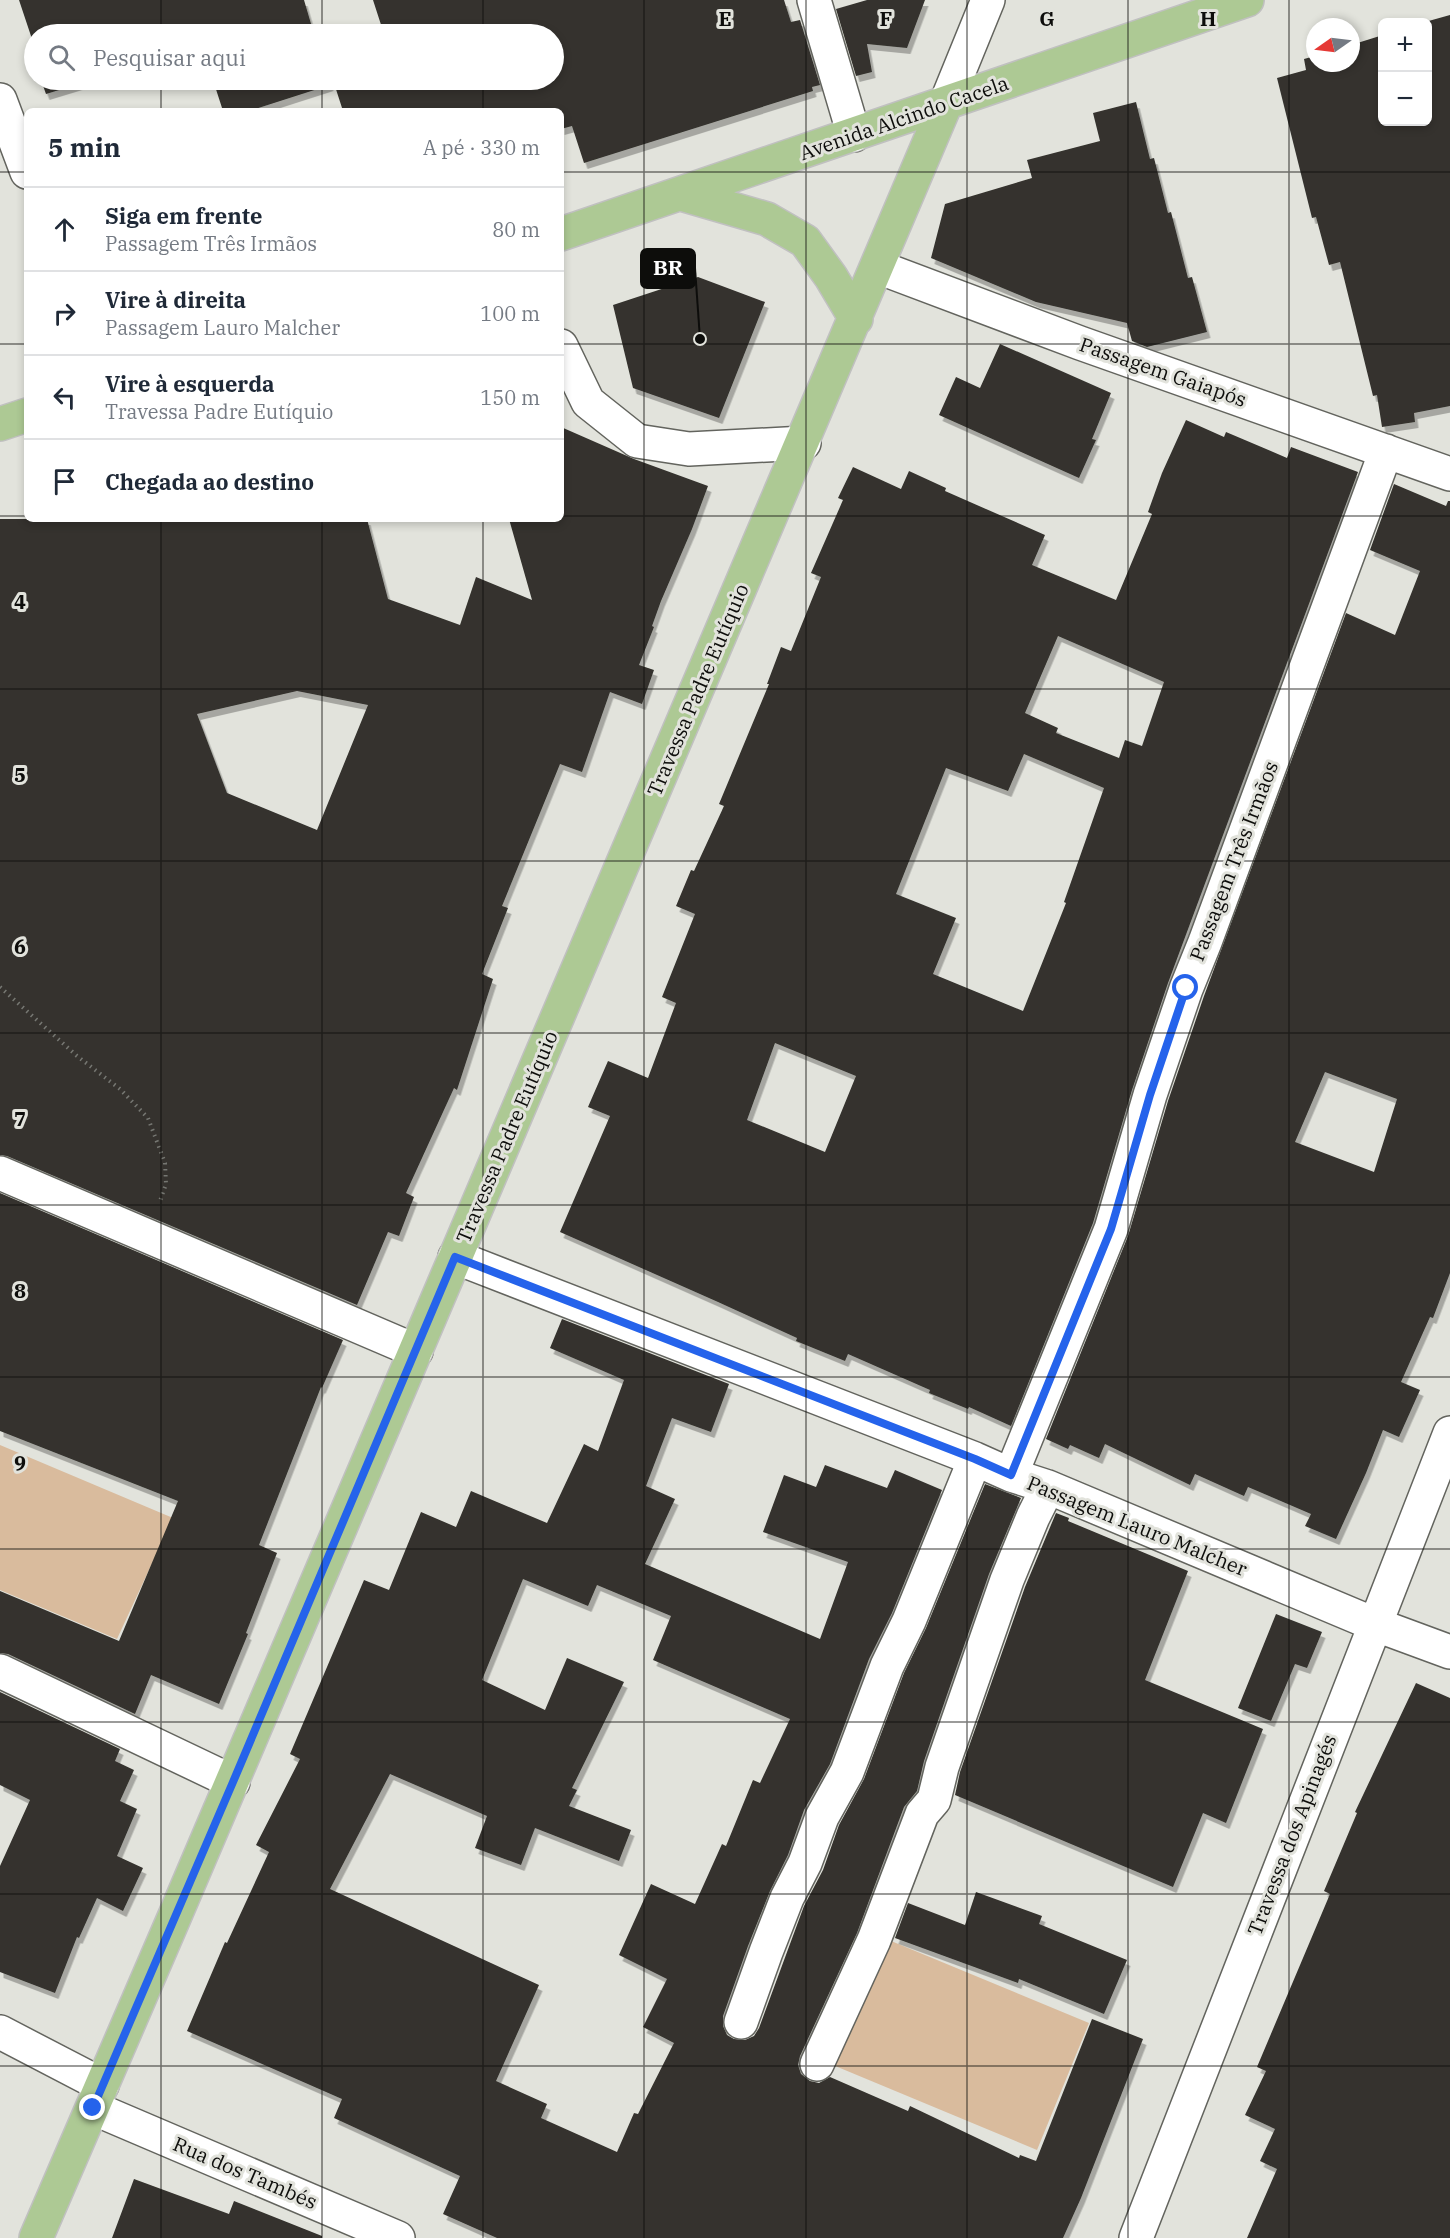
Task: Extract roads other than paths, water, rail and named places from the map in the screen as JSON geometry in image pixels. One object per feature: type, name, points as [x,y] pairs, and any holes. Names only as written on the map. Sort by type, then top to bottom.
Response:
[{"type":"main road","name":"Avenida Alcindo Cacela","points":[[564,233],[1247,0]]},
{"type":"main road","name":"Travessa Padre Eutíquio","points":[[36,2238],[804,443],[946,103]]},
{"type":"main road","points":[[681,194],[767,219],[805,241],[831,277],[856,319]]},
{"type":"main road","points":[[0,424],[24,416]]},
{"type":"street","points":[[814,0],[854,135]]},
{"type":"street","points":[[946,103],[988,0]]},
{"type":"street","points":[[0,100],[24,164]]},
{"type":"street","name":"Passagem Gaiapós","points":[[878,267],[1080,343],[1450,474]]},
{"type":"street","points":[[564,352],[588,402],[638,441],[689,449],[804,443]]},
{"type":"street","name":"Passagem Três Irmãos","points":[[1011,1475],[1111,1229],[1150,1095],[1186,988],[1386,450]]},
{"type":"street","points":[[0,1173],[416,1351]]},
{"type":"street","name":"Passagem Lauro Malcher","points":[[455,1257],[1011,1475],[1048,1487],[1374,1624],[1450,1652]]},
{"type":"street","name":"Travessa dos Apinagés","points":[[1136,2238],[1450,1433]]},
{"type":"street","points":[[741,2022],[787,1898],[805,1863],[822,1817],[847,1772],[887,1666],[909,1621],[975,1459]]},
{"type":"street","points":[[817,2064],[874,1940],[922,1814],[934,1800],[942,1767],[1007,1581],[1048,1487]]},
{"type":"street","points":[[0,1671],[233,1782]]},
{"type":"street","name":"Rua dos Tambés","points":[[0,2032],[98,2096],[398,2238]]},
{"type":"place","name":"BR","points":[[700,339]]}]
